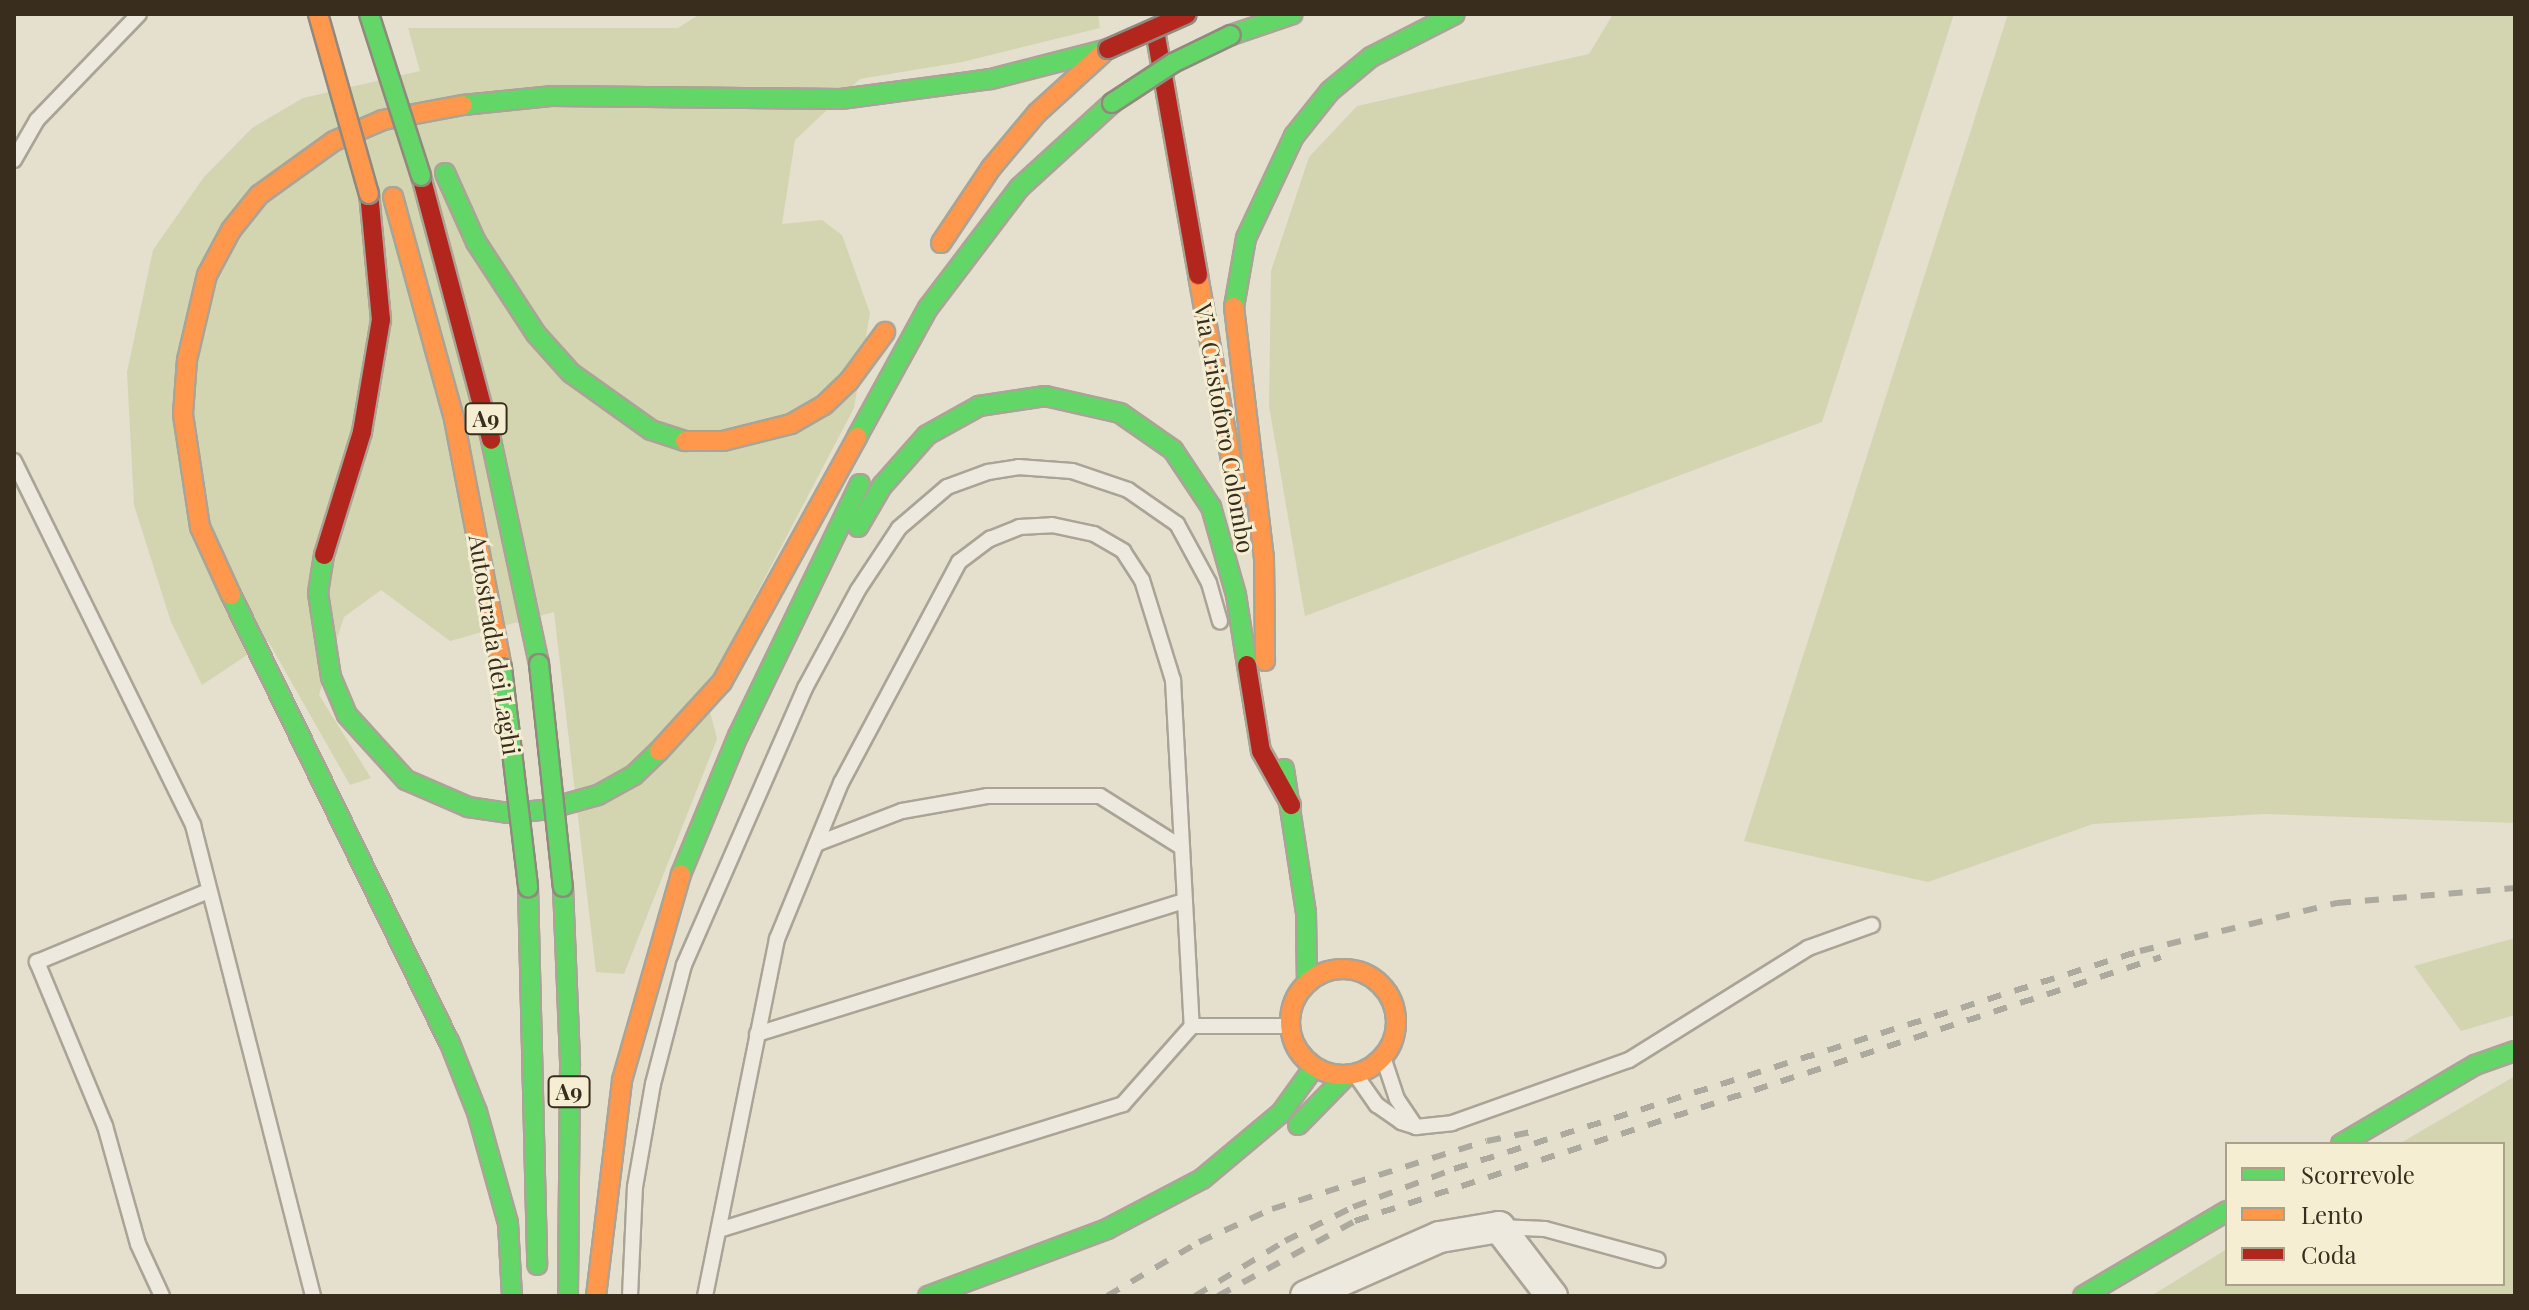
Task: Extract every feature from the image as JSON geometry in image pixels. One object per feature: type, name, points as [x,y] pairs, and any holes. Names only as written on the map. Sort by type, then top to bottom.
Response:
[{"type":"main road","points":[[318,14],[369,194],[381,320],[362,432],[326,544],[318,593],[324,647],[347,715],[406,780],[468,807],[508,813],[544,810],[598,795],[666,749],[699,713],[722,682],[905,344],[970,245],[1019,188],[1112,103],[1173,63],[1231,35],[1293,14]]},
{"type":"main road","points":[[333,14],[357,79]]},
{"type":"main road","name":"Autostrada dei Laghi","points":[[369,14],[421,176],[484,408],[539,664],[563,887],[570,1065],[568,1296]]},
{"type":"main road","points":[[388,14],[399,41]]},
{"type":"main road","points":[[512,1296],[508,1223],[477,1112],[449,1041],[308,760],[200,527],[183,414],[187,360],[207,275],[231,230],[259,195],[334,141],[383,120],[440,107],[551,96],[841,99],[991,79],[1108,49],[1187,14]]},
{"type":"main road","points":[[1265,661],[1264,557],[1234,308],[1246,238],[1294,136],[1330,91],[1371,57],[1455,14]]},
{"type":"main road","name":"Via Cristoforo Colombo","points":[[1154,18],[1298,841],[1307,982]]},
{"type":"main road","points":[[929,263],[991,168],[1037,113],[1108,49]]},
{"type":"main road","points":[[419,94],[432,133]]},
{"type":"main road","points":[[366,106],[378,146]]},
{"type":"main road","points":[[442,166],[476,242],[536,334],[571,373],[651,430],[686,441],[723,441],[791,424],[849,381],[897,313]]},
{"type":"main road","name":"Autostrada dei Laghi","points":[[388,180],[454,419],[502,668],[528,887],[537,1280]]},
{"type":"main road","points":[[951,312],[1019,188]]},
{"type":"main road","points":[[738,736],[760,716],[882,486],[927,435],[979,406],[1045,396],[1120,413],[1173,450],[1211,507],[1236,595],[1261,751],[1291,805]]},
{"type":"main road","points":[[596,1296],[622,1080],[673,893],[738,736],[870,465]]},
{"type":"main road","name":"Via Cristoforo Colombo","points":[[1298,841],[1327,912]]},
{"type":"main road","points":[[1284,1138],[1351,1075],[1383,1057],[1395,1036],[1396,1011],[1381,984],[1351,962],[1321,973],[1307,982],[1296,995],[1289,1026],[1293,1042],[1314,1067],[1351,1075]]},
{"type":"main road","points":[[2344,1142],[2475,1065],[2515,1051]]},
{"type":"main road","points":[[928,1296],[1107,1229],[1202,1179],[1281,1113],[1314,1067]]},
{"type":"main road","points":[[1189,1209],[1233,1179]]},
{"type":"main road","points":[[2083,1296],[2225,1212]]},
{"type":"street","points":[[1306,1296],[1440,1237],[1499,1227],[1552,1296]]},
{"type":"lane","points":[[14,160],[37,120],[139,14]]},
{"type":"lane","points":[[14,461],[193,825],[313,1296]]},
{"type":"lane","points":[[630,1296],[635,1187],[653,1084],[684,965],[805,688],[858,590],[899,528],[947,487],[1003,469],[1072,471],[1128,490],[1177,524],[1209,583],[1261,751]]},
{"type":"lane","points":[[705,1296],[777,939],[841,783],[959,562],[990,539],[1019,527],[1052,525],[1094,534],[1114,545],[1142,580],[1173,680],[1192,1026],[1123,1104],[719,1230]]},
{"type":"lane","points":[[816,844],[902,811],[987,796],[1100,796],[1181,847]]},
{"type":"lane","points":[[162,1296],[138,1244],[105,1126],[37,962],[208,891]]},
{"type":"lane","points":[[757,1034],[1184,901]]},
{"type":"lane","points":[[1351,1075],[1386,1113],[1416,1127],[1452,1123],[1523,1102],[1629,1060],[1808,948],[1872,925]]},
{"type":"lane","points":[[1192,1026],[1289,1026]]},
{"type":"lane","points":[[1383,1057],[1397,1099],[1416,1127]]},
{"type":"lane","points":[[1499,1227],[1545,1229],[1658,1260]]},
{"type":"green space","points":[[700,14],[1098,14],[1100,28],[962,62],[860,79],[795,140],[782,224],[822,220],[842,235],[870,313],[854,408],[705,692],[717,739],[624,974],[596,972],[554,612],[450,641],[381,590],[344,617],[319,695],[371,778],[350,785],[268,641],[202,685],[171,622],[134,505],[127,372],[153,250],[204,177],[252,128],[303,98],[420,71],[408,28],[678,28]]},
{"type":"green space","points":[[1613,14],[1954,14],[1822,422],[1305,616],[1269,406],[1271,271],[1309,157],[1357,106],[1589,54]]},
{"type":"green space","points":[[2008,14],[2515,14],[2515,823],[2264,814],[2093,824],[1928,882],[1744,841]]},
{"type":"green space","points":[[2515,938],[2515,1015],[2461,1031],[2414,966]]},
{"type":"green space","points":[[2515,1076],[2515,1296],[2151,1296],[2225,1250],[2225,1286],[2505,1286],[2505,1142],[2402,1142]]},
{"type":"railway","points":[[1195,1296],[1285,1241],[1353,1207],[1454,1169],[2140,951],[2337,903],[2515,888]]},
{"type":"railway","points":[[1218,1296],[1355,1221],[2161,957]]},
{"type":"railway","points":[[1107,1296],[1199,1242],[1272,1209],[1487,1141],[1541,1130]]},
{"type":"traffic: fast","points":[[369,14],[421,176]]},
{"type":"traffic: fast","points":[[1231,35],[1293,14]]},
{"type":"traffic: fast","points":[[1234,307],[1246,238],[1294,136],[1330,91],[1371,57],[1455,14]]},
{"type":"traffic: fast","points":[[1112,103],[1173,63],[1231,35]]},
{"type":"traffic: fast","points":[[463,105],[551,96],[841,99],[991,79],[1108,49]]},
{"type":"traffic: fast","points":[[857,437],[928,308],[1019,188],[1112,103]]},
{"type":"traffic: fast","points":[[445,173],[476,242],[536,334],[571,373],[651,430],[685,441]]},
{"type":"traffic: fast","points":[[858,527],[882,486],[927,435],[979,406],[1045,396],[1120,413],[1173,450],[1211,507],[1236,595],[1247,665]]},
{"type":"traffic: fast","points":[[491,440],[539,664]]},
{"type":"traffic: fast","points":[[681,874],[738,736],[860,484]]},
{"type":"traffic: fast","points":[[324,555],[318,593],[331,677],[347,715],[406,780],[468,807],[508,813],[544,810],[598,795],[634,775],[659,751]]},
{"type":"traffic: fast","points":[[231,595],[449,1041],[477,1112],[508,1223],[512,1296]]},
{"type":"traffic: fast","points":[[539,664],[563,887]]},
{"type":"traffic: fast","points":[[502,668],[528,887]]},
{"type":"traffic: fast","points":[[1284,769],[1306,913],[1307,982]]},
{"type":"traffic: fast","points":[[528,887],[537,1265]]},
{"type":"traffic: fast","points":[[563,887],[570,1065],[568,1296]]},
{"type":"traffic: fast","points":[[2344,1142],[2475,1065],[2515,1051]]},
{"type":"traffic: fast","points":[[928,1296],[1107,1229],[1202,1179],[1281,1113],[1314,1067]]},
{"type":"traffic: fast","points":[[1298,1125],[1347,1075]]},
{"type":"traffic: fast","points":[[2083,1296],[2225,1212]]},
{"type":"traffic: slow","points":[[318,14],[369,194]]},
{"type":"traffic: slow","points":[[941,243],[991,168],[1037,113],[1103,53]]},
{"type":"traffic: slow","points":[[231,595],[200,527],[183,414],[187,360],[207,275],[231,230],[259,195],[334,141],[383,120],[463,105]]},
{"type":"traffic: slow","points":[[393,197],[454,419],[502,668]]},
{"type":"traffic: slow","points":[[1198,275],[1238,499]]},
{"type":"traffic: slow","points":[[1234,307],[1264,557],[1265,661]]},
{"type":"traffic: slow","points":[[685,441],[723,441],[791,424],[824,405],[849,381],[885,332]]},
{"type":"traffic: slow","points":[[659,751],[722,682],[857,437]]},
{"type":"traffic: slow","points":[[596,1296],[622,1080],[681,874]]},
{"type":"traffic: slow","points":[[1343,969],[1363,973],[1381,984],[1392,1002],[1396,1022],[1392,1042],[1381,1060],[1363,1071],[1343,1075],[1323,1071],[1305,1060],[1294,1042],[1290,1022],[1294,1002],[1305,984],[1323,973],[1343,969]]},
{"type":"traffic: jam","points":[[1108,49],[1187,14]]},
{"type":"traffic: jam","points":[[1156,36],[1198,275]]},
{"type":"traffic: jam","points":[[421,176],[491,440]]},
{"type":"traffic: jam","points":[[324,555],[362,432],[381,320],[369,194]]},
{"type":"traffic: jam","points":[[1247,665],[1261,751],[1291,805]]}]
